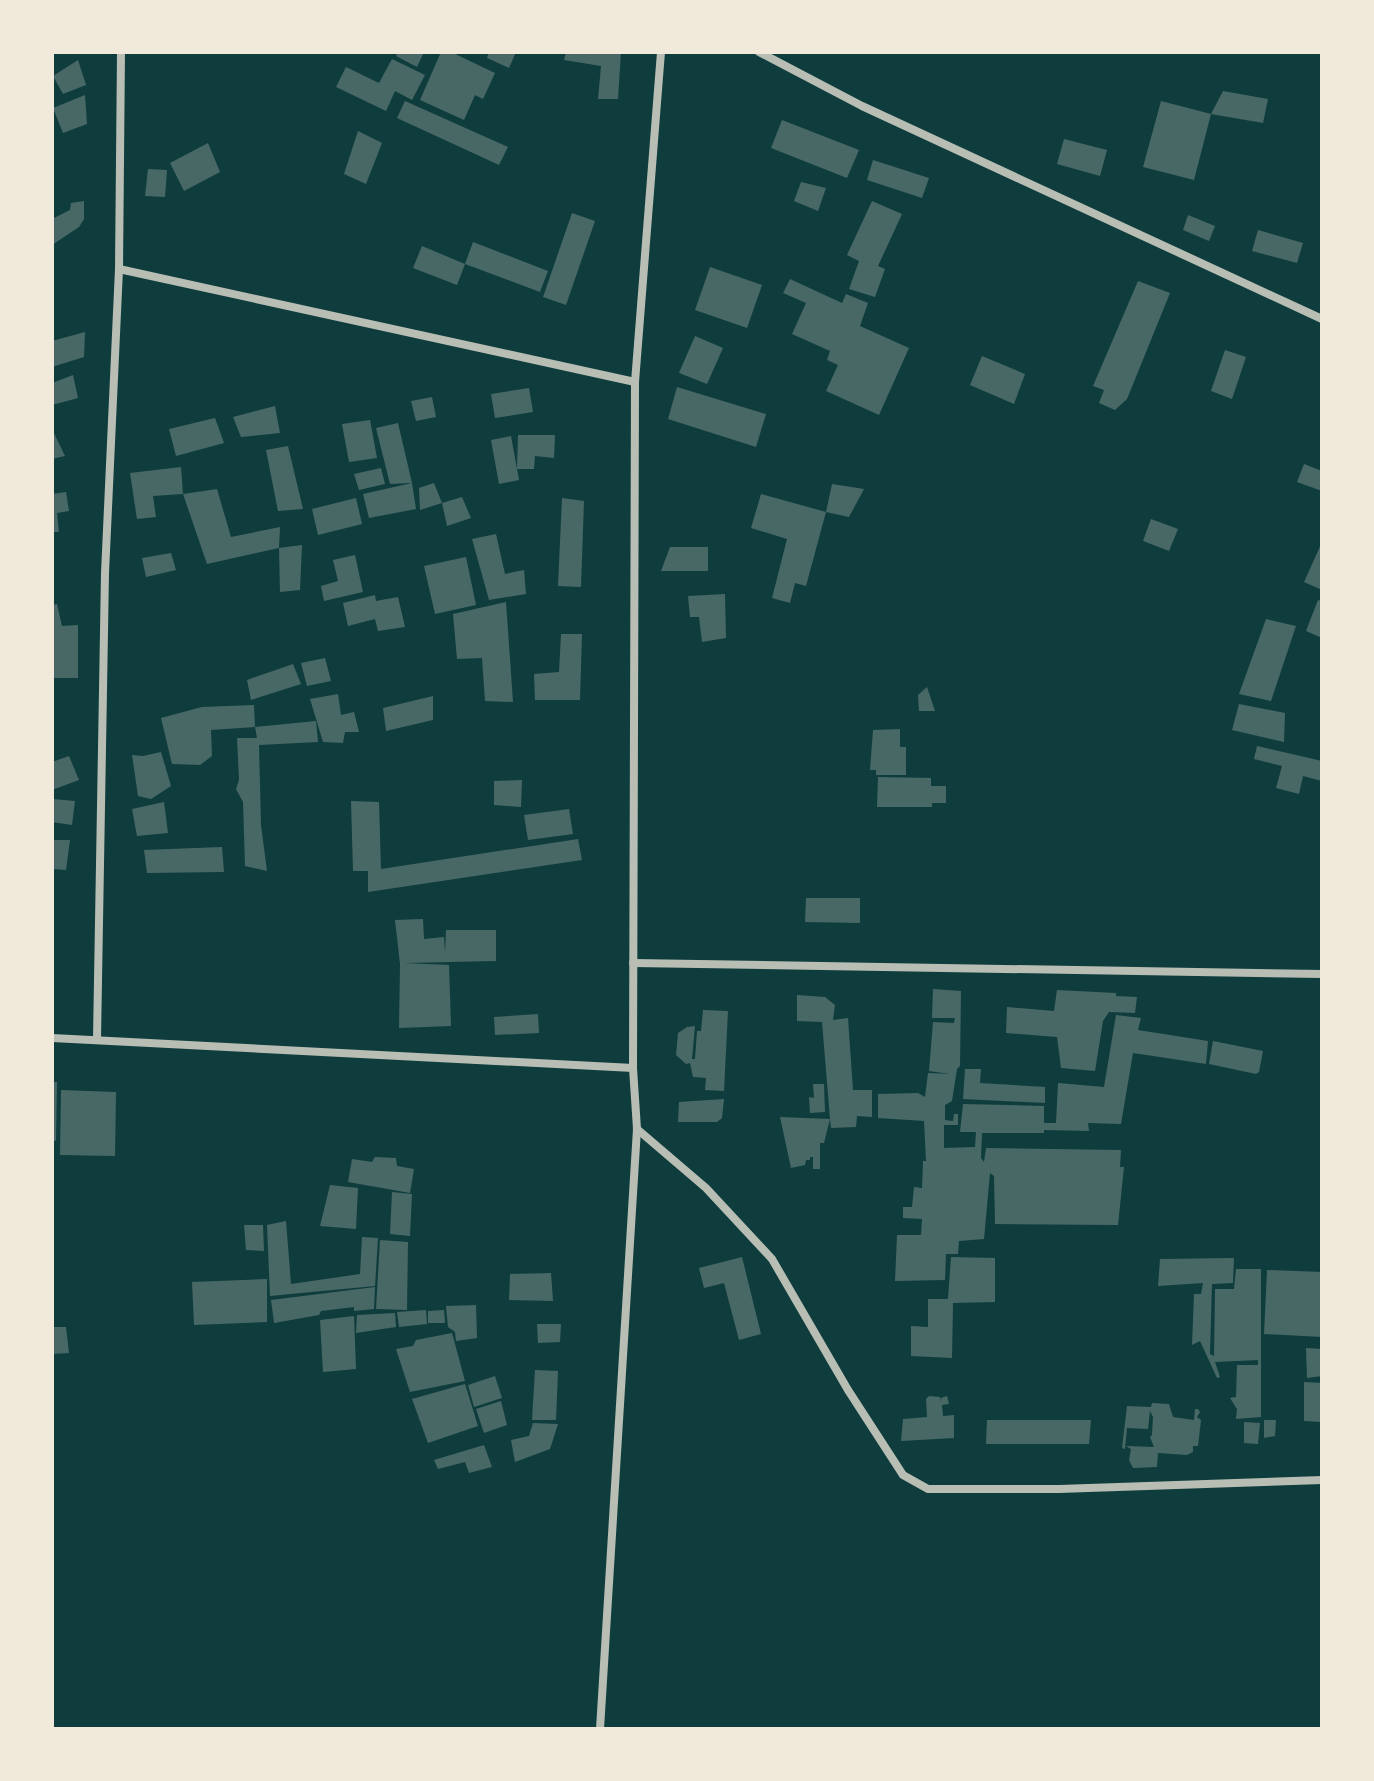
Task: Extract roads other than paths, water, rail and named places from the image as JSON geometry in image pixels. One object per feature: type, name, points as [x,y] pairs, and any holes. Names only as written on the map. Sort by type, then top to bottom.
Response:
[{"type":"street","points":[[97,1039],[105,573],[119,269],[121,52]]},
{"type":"street","points":[[600,1729],[637,1129],[633,1068],[635,382],[661,52]]},
{"type":"street","points":[[759,52],[862,106],[1322,319]]},
{"type":"street","points":[[119,269],[635,382]]},
{"type":"street","points":[[633,963],[1322,974]]},
{"type":"street","points":[[52,1038],[633,1068]]},
{"type":"street","points":[[637,1129],[706,1188],[772,1259],[848,1390],[903,1475],[928,1489],[1044,1489],[1322,1480]]}]
